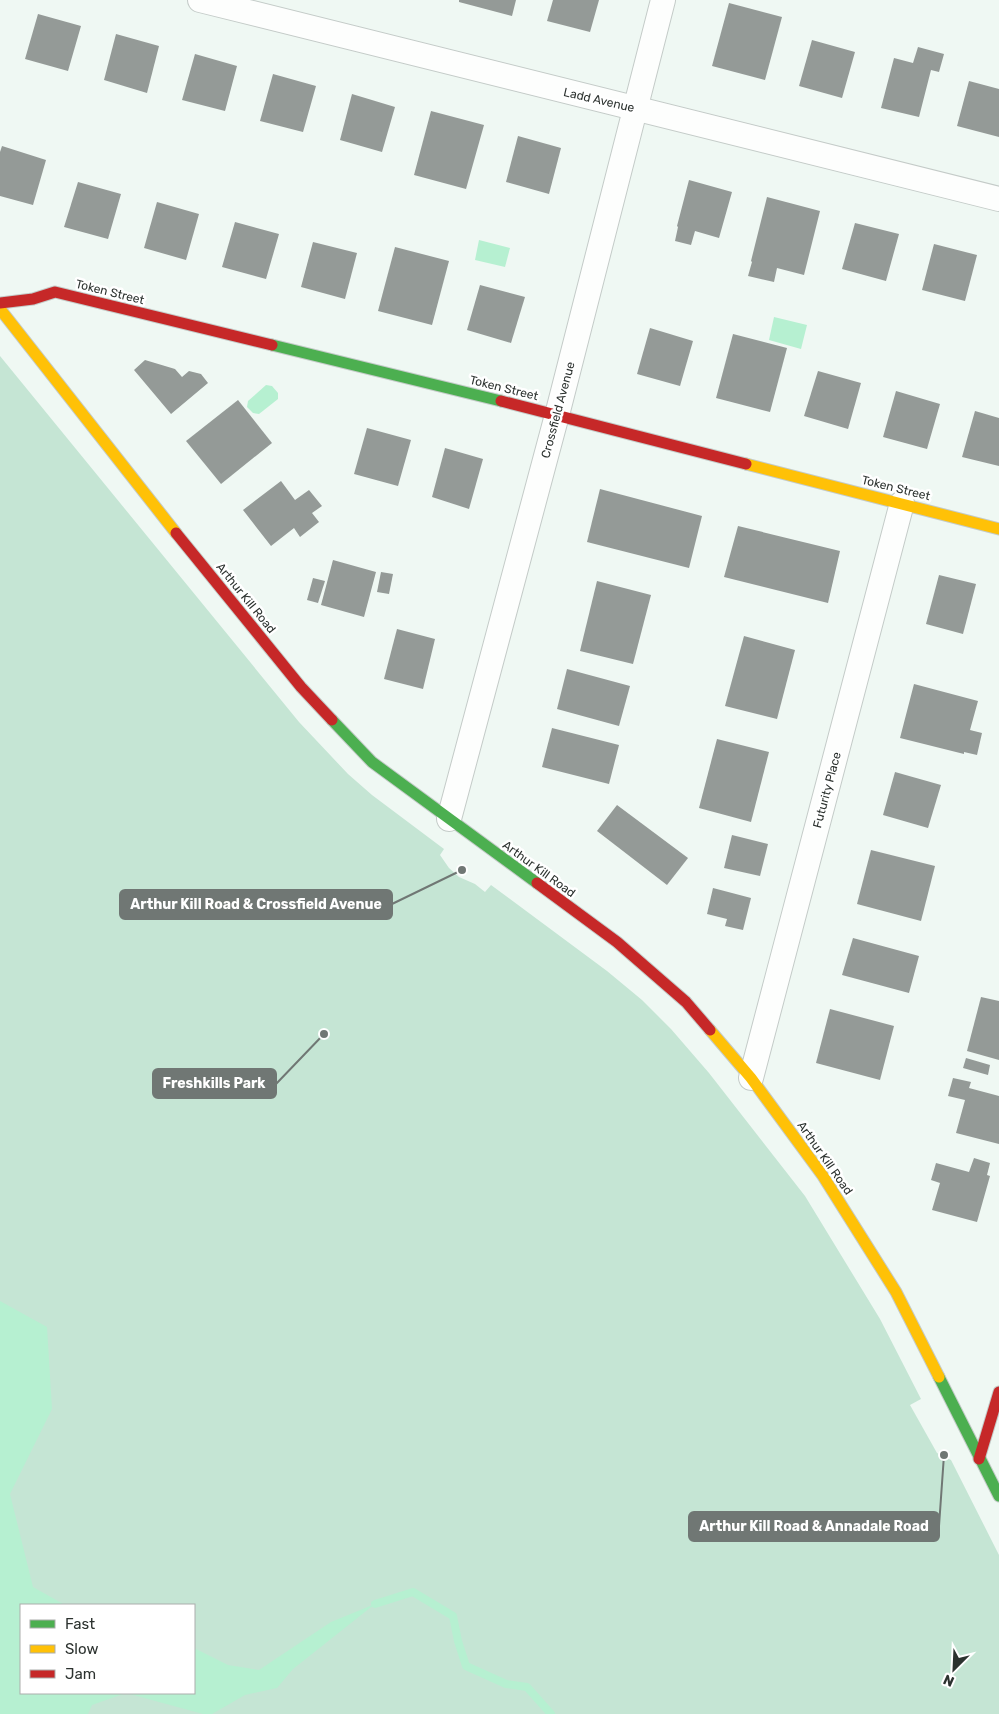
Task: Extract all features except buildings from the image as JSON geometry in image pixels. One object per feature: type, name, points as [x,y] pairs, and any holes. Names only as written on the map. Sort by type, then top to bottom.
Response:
[{"type":"street","name":"Ladd Avenue","points":[[200,0],[999,199]]},
{"type":"street","name":"Crossfield Avenue","points":[[449,819],[557,415],[663,0]]},
{"type":"street","name":"Token Street","points":[[0,303],[33,299],[55,292],[557,415],[999,529]]},
{"type":"street","name":"Arthur Kill Road","points":[[0,308],[139,488],[301,686],[372,762],[617,942],[686,1002],[751,1078],[823,1176],[896,1292],[999,1496]]},
{"type":"street","name":"Futurity Place","points":[[751,1078],[902,503]]},
{"type":"street","points":[[979,1459],[999,1394]]},
{"type":"shaded area","points":[[479,240],[510,248],[505,267],[475,260]]},
{"type":"shaded area","points":[[774,317],[807,325],[801,349],[769,340]]},
{"type":"shaded area","points":[[0,356],[299,722],[348,774],[372,795],[444,849],[440,855],[449,868],[459,877],[475,884],[485,892],[491,885],[607,971],[642,1000],[671,1029],[709,1073],[805,1196],[880,1319],[921,1399],[910,1405],[937,1453],[951,1460],[999,1555],[999,1714],[0,1714]]},
{"type":"shaded area","points":[[266,385],[272,386],[278,393],[278,399],[259,414],[253,413],[247,407],[248,401]]},
{"type":"shaded area","points":[[0,1301],[47,1327],[52,1409],[10,1494],[33,1587],[63,1604],[20,1604],[20,1694],[123,1694],[92,1705],[88,1714],[0,1714]]},
{"type":"shaded area","points":[[375,1604],[293,1669],[277,1688],[245,1695],[212,1714],[203,1714],[130,1694],[195,1694],[195,1648],[228,1665],[259,1670],[331,1622]]},
{"type":"waterway","points":[[375,1604],[413,1592],[453,1616],[466,1666],[506,1684],[527,1687],[551,1714]]},
{"type":"traffic: fast","points":[[272,345],[501,401]]},
{"type":"traffic: fast","points":[[332,720],[372,762],[537,883]]},
{"type":"traffic: fast","points":[[939,1377],[999,1496]]},
{"type":"traffic: slow","points":[[0,309],[176,533]]},
{"type":"traffic: slow","points":[[746,464],[999,529]]},
{"type":"traffic: slow","points":[[710,1030],[751,1078],[823,1176],[896,1292],[939,1377]]},
{"type":"traffic: jam","points":[[0,303],[33,299],[55,292],[272,345]]},
{"type":"traffic: jam","points":[[501,401],[746,464]]},
{"type":"traffic: jam","points":[[176,533],[301,687],[332,720]]},
{"type":"traffic: jam","points":[[537,883],[617,942],[686,1002],[710,1030]]},
{"type":"traffic: jam","points":[[979,1459],[999,1392]]},
{"type":"place","name":"Arthur Kill Road & Crossfield Avenue","points":[[462,870]]},
{"type":"place","name":"Freshkills Park","points":[[324,1034]]},
{"type":"place","name":"Arthur Kill Road & Annadale Road","points":[[944,1455]]}]
